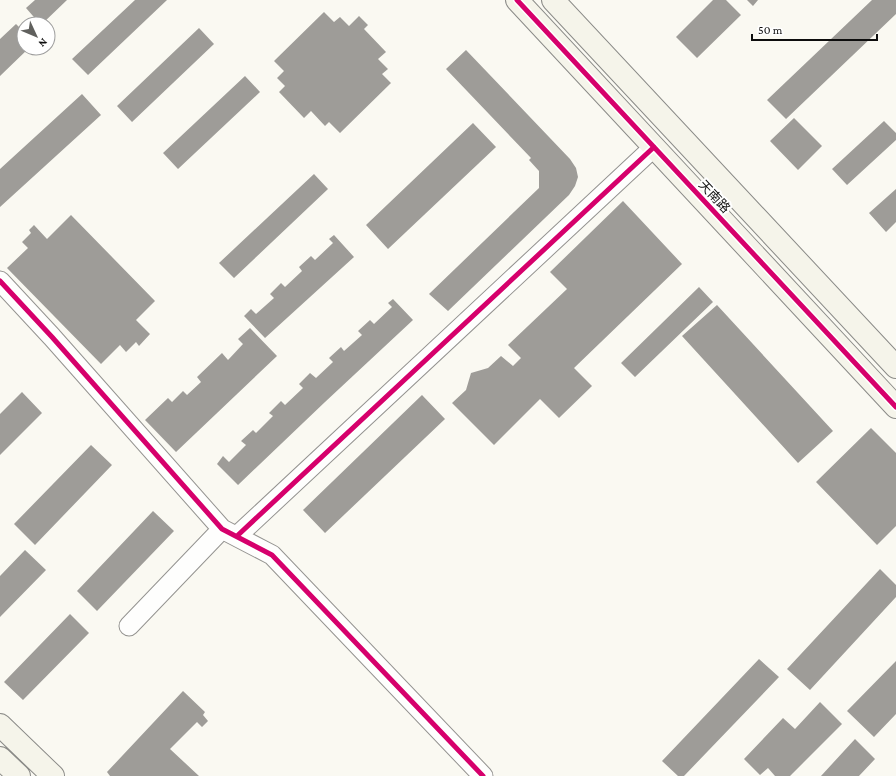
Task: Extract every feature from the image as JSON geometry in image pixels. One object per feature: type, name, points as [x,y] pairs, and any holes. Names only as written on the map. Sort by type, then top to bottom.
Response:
[{"type":"street","name":"天南路","points":[[517,0],[896,407]]},
{"type":"street","name":"天南路","points":[[552,0],[896,367]]},
{"type":"street","points":[[128,626],[654,146]]},
{"type":"street","points":[[0,281],[230,532],[272,555],[483,776]]},
{"type":"street","points":[[0,725],[53,776]]},
{"type":"street","points":[[0,758],[19,776]]},
{"type":"building","points":[[35,0],[67,0],[50,16],[33,16],[26,8]]},
{"type":"building","points":[[135,0],[167,0],[88,75],[72,59]]},
{"type":"building","points":[[713,0],[726,0],[741,15],[697,58],[676,37]]},
{"type":"building","points":[[747,0],[758,0],[753,6]]},
{"type":"building","points":[[872,0],[896,0],[896,14],[786,119],[767,100]]},
{"type":"building","points":[[324,12],[334,22],[340,17],[349,26],[359,16],[368,25],[364,29],[386,52],[378,59],[388,69],[382,74],[391,83],[340,133],[329,122],[325,126],[311,111],[304,118],[279,92],[285,86],[277,78],[284,71],[274,61]]},
{"type":"building","points":[[16,24],[16,56],[21,56],[0,76],[0,39]]},
{"type":"building","points":[[199,28],[214,44],[132,122],[117,106]]},
{"type":"building","points":[[466,50],[570,159],[576,168],[578,177],[575,186],[569,195],[448,311],[429,294],[539,188],[539,171],[529,160],[531,158],[446,69]]},
{"type":"building","points":[[245,76],[260,92],[178,169],[163,153]]},
{"type":"building","points":[[82,94],[101,115],[0,207],[0,169]]},
{"type":"building","points":[[794,118],[822,146],[798,170],[770,141]]},
{"type":"building","points":[[884,121],[896,133],[896,140],[847,185],[832,169]]},
{"type":"building","points":[[473,123],[496,147],[388,249],[366,225]]},
{"type":"building","points":[[314,174],[328,189],[234,278],[219,263]]},
{"type":"building","points":[[896,189],[896,222],[886,232],[869,213]]},
{"type":"building","points":[[623,201],[682,264],[574,368],[592,386],[559,418],[540,399],[494,445],[452,403],[466,390],[471,373],[488,368],[501,356],[513,366],[521,358],[508,345],[567,289],[550,272]]},
{"type":"building","points":[[71,215],[155,301],[136,320],[150,334],[139,346],[136,342],[126,352],[120,345],[101,364],[7,268],[28,248],[22,242],[31,233],[29,230],[34,225],[47,239]]},
{"type":"building","points":[[334,235],[354,257],[265,338],[244,316],[251,309],[256,314],[274,298],[270,294],[281,283],[285,287],[302,271],[299,267],[311,256],[315,260],[333,243],[329,239]]},
{"type":"building","points":[[699,287],[713,302],[635,377],[621,363]]},
{"type":"building","points":[[393,299],[413,320],[238,485],[217,464],[223,456],[229,462],[246,445],[241,441],[253,430],[256,433],[273,416],[269,413],[281,401],[285,405],[303,388],[299,384],[310,373],[316,378],[333,362],[329,358],[341,347],[344,351],[362,335],[358,331],[370,320],[374,324],[392,307],[388,303]]},
{"type":"building","points":[[717,305],[833,431],[798,463],[682,336]]},
{"type":"building","points":[[250,328],[277,356],[176,452],[145,420],[168,398],[172,402],[183,391],[187,395],[201,382],[197,377],[222,353],[228,360],[243,344],[238,339]]},
{"type":"building","points":[[22,392],[42,413],[0,455],[0,414]]},
{"type":"building","points":[[422,395],[445,419],[325,533],[303,510]]},
{"type":"building","points":[[871,428],[896,453],[896,526],[877,545],[816,482]]},
{"type":"building","points":[[91,445],[112,465],[35,545],[14,524]]},
{"type":"building","points":[[153,511],[174,531],[97,611],[77,591]]},
{"type":"building","points":[[25,550],[46,570],[0,617],[0,576]]},
{"type":"building","points":[[880,569],[896,585],[896,597],[810,690],[787,669]]},
{"type":"building","points":[[70,614],[89,633],[23,700],[4,682]]},
{"type":"building","points":[[759,659],[779,677],[684,776],[678,776],[662,761]]},
{"type":"building","points":[[896,661],[896,714],[874,737],[847,711]]},
{"type":"building","points":[[183,691],[205,712],[203,715],[208,721],[202,727],[197,722],[170,749],[199,776],[110,776],[107,772]]},
{"type":"building","points":[[820,702],[842,724],[790,776],[775,776],[768,768],[760,775],[744,759],[783,718],[795,729]]},
{"type":"building","points":[[855,739],[875,759],[859,776],[821,776]]},
{"type":"cycle path","points":[[517,0],[896,407]]},
{"type":"cycle path","points":[[237,536],[654,147]]},
{"type":"cycle path","points":[[0,281],[52,337],[222,529],[272,555],[483,776]]}]
